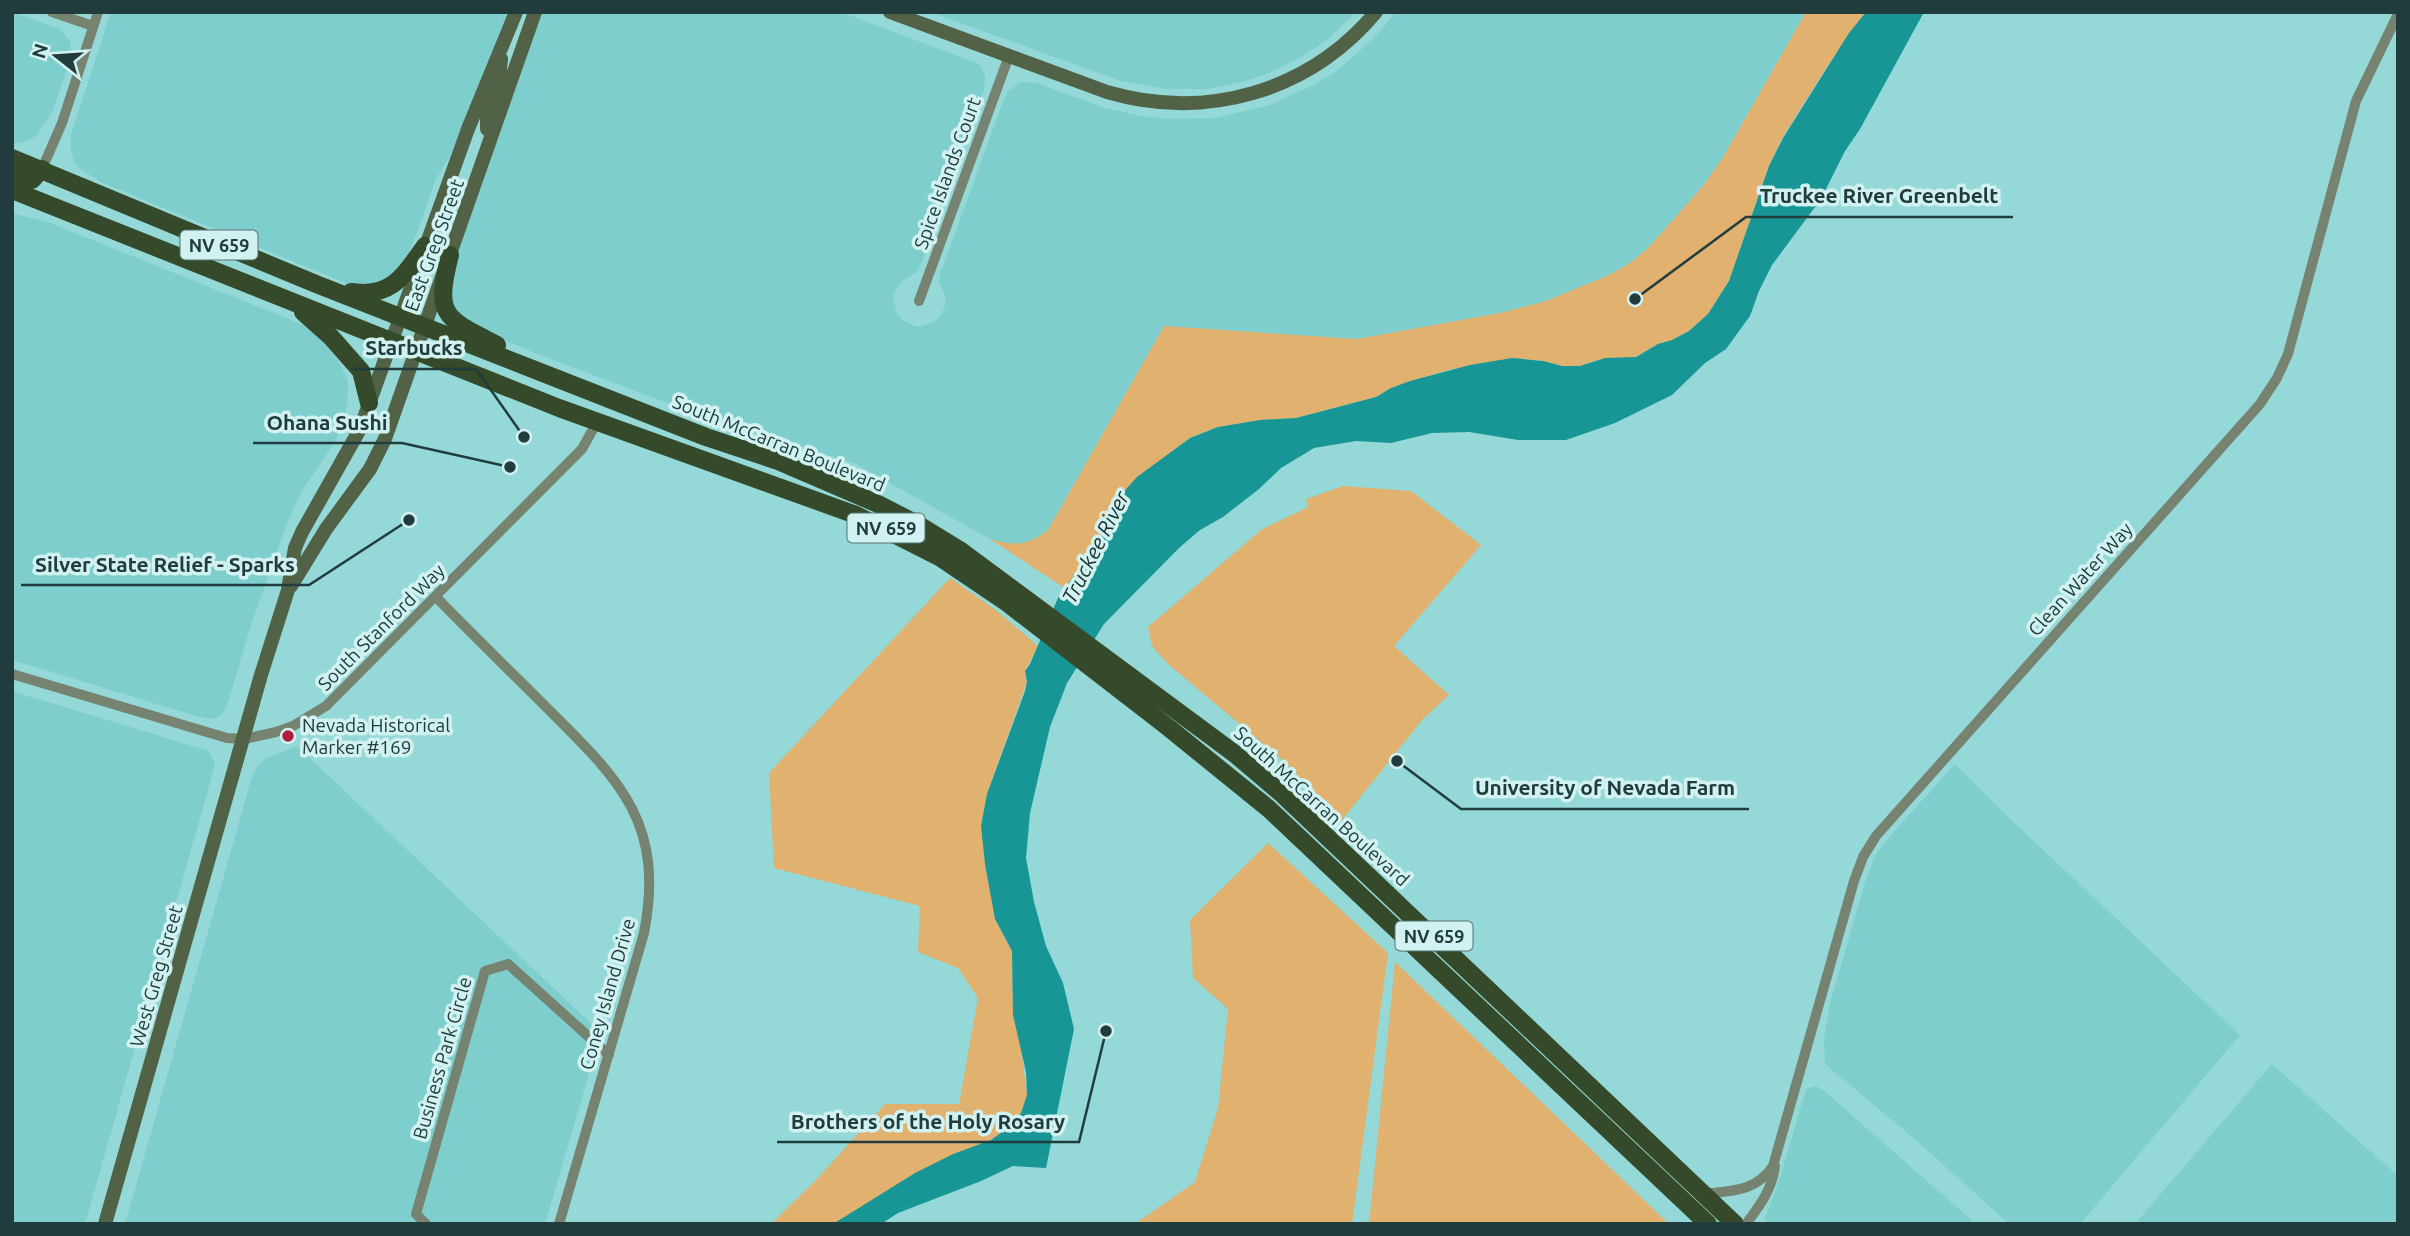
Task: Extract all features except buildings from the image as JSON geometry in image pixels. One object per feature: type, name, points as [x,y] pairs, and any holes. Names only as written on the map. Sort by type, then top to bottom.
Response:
[{"type":"main road","name":"East Greg Street","points":[[244,739],[288,590],[295,548],[319,498],[348,451],[369,403],[474,111],[516,12]]},
{"type":"main road","name":"East Greg Street","points":[[288,590],[326,529],[370,469],[385,439],[536,12]]},
{"type":"main road","points":[[890,12],[1125,97],[1163,104],[1210,103],[1256,93],[1308,71],[1340,49],[1376,12]]},
{"type":"main road","points":[[492,133],[487,129],[486,119],[499,78],[502,44]]},
{"type":"main road","name":"South McCarran Boulevard","points":[[12,158],[584,390],[706,437],[778,461],[878,504],[961,551],[1023,606],[1112,673],[1235,754],[1282,794],[1735,1224]]},
{"type":"main road","points":[[12,176],[32,180],[42,169]]},
{"type":"main road","name":"South McCarran Boulevard","points":[[12,190],[597,422],[856,514],[941,558],[1023,606]]},
{"type":"main road","points":[[330,289],[371,294],[390,288],[425,246]]},
{"type":"main road","points":[[450,255],[443,280],[442,300],[457,324],[584,390]]},
{"type":"main road","points":[[289,301],[323,329],[348,355],[361,372],[369,403]]},
{"type":"main road","name":"South McCarran Boulevard","points":[[1112,673],[1250,793],[1708,1224]]},
{"type":"main road","name":"West Greg Street","points":[[105,1224],[244,739]]},
{"type":"main road","points":[[1321,859],[1336,844]]},
{"type":"street","points":[[52,12],[93,26]]},
{"type":"street","points":[[42,169],[62,123],[98,12]]},
{"type":"street","name":"Clean Water Way","points":[[1746,1224],[1769,1191],[1854,881],[1863,858],[1876,835],[2260,404],[2277,378],[2288,354],[2304,299],[2356,101],[2398,14]]},
{"type":"street","name":"Spice Islands Court","points":[[919,301],[1009,56]]},
{"type":"street","name":"South Stanford Way","points":[[12,674],[216,735],[244,739],[293,726],[326,706],[436,597],[582,449],[597,422]]},
{"type":"street","name":"Coney Island Drive","points":[[436,597],[605,766],[628,799],[645,842],[649,912],[645,933],[559,1224]]},
{"type":"street","name":"Business Park Circle","points":[[426,1224],[416,1214],[485,971],[508,964],[609,1055]]},
{"type":"street","name":"Clean Water Way","points":[[1703,1194],[1752,1187],[1769,1173],[1776,1159]]},
{"type":"shaded area","points":[[12,12],[60,29],[71,46],[69,63],[52,112],[36,136],[21,143],[14,143]]},
{"type":"shaded area","points":[[111,12],[509,12],[450,156],[436,179],[407,259],[384,286],[353,286],[103,183],[80,169],[71,151],[71,135]]},
{"type":"shaded area","points":[[542,12],[841,12],[979,64],[985,75],[984,90],[922,262],[915,273],[902,281],[893,295],[896,312],[902,320],[917,327],[934,322],[945,306],[946,297],[939,282],[941,272],[1004,99],[1020,82],[1036,83],[1105,108],[1141,116],[1165,119],[1215,118],[1270,105],[1334,73],[1374,38],[1396,12],[1806,12],[1722,159],[1648,249],[1630,263],[1609,275],[1546,301],[1500,313],[1357,339],[1164,326],[1048,530],[1036,540],[1021,545],[1008,545],[990,539],[856,464],[665,402],[535,353],[469,325],[449,304],[451,272]]},
{"type":"shaded area","points":[[930,12],[1356,12],[1317,47],[1269,73],[1209,89],[1166,89],[1121,81]]},
{"type":"shaded area","points":[[1806,12],[1866,12],[1830,62],[1782,138],[1769,166],[1729,281],[1708,314],[1689,331],[1636,357],[1593,361],[1580,366],[1562,366],[1512,358],[1448,370],[1391,388],[1376,397],[1296,418],[1260,420],[1204,432],[1172,451],[1111,506],[1105,529],[1066,589],[990,539],[1006,543],[1027,542],[1048,530],[1164,326],[1357,339],[1500,313],[1546,301],[1609,275],[1630,263],[1648,248],[1702,187],[1722,159]]},
{"type":"shaded area","points":[[12,213],[50,223],[306,326],[324,341],[348,380],[343,422],[335,442],[301,492],[287,523],[249,631],[226,709],[218,717],[210,719],[193,715],[12,660]]},
{"type":"shaded area","points":[[1343,486],[1411,491],[1481,545],[1394,646],[1449,695],[1422,720],[1342,820],[1286,763],[1168,664],[1152,646],[1148,627],[1261,530],[1308,507],[1306,499]]},
{"type":"shaded area","points":[[950,578],[997,611],[1038,646],[1025,671],[1027,682],[987,794],[981,826],[995,919],[1012,951],[1013,1015],[1020,1040],[1027,1095],[1021,1113],[1009,1127],[994,1138],[833,1224],[771,1224],[817,1179],[885,1104],[959,1104],[978,998],[958,968],[918,952],[920,906],[774,868],[769,773]]},
{"type":"shaded area","points":[[12,691],[209,751],[215,765],[85,1224],[12,1224]]},
{"type":"shaded area","points":[[297,746],[601,1033],[545,1224],[125,1224],[252,777],[258,764]]},
{"type":"shaded area","points":[[1955,764],[2240,1035],[2080,1224],[2009,1224],[1917,1141],[1825,1064],[1824,1039],[1830,1003],[1875,856]]},
{"type":"shaded area","points":[[1268,843],[1388,953],[1352,1224],[1135,1224],[1195,1182],[1218,1108],[1228,1009],[1193,978],[1190,920]]},
{"type":"shaded area","points":[[1395,962],[1669,1224],[1369,1224]]},
{"type":"shaded area","points":[[2272,1064],[2398,1176],[2398,1224],[2135,1224]]},
{"type":"shaded area","points":[[1816,1086],[1976,1224],[1769,1224],[1765,1219],[1804,1096],[1808,1088]]},
{"type":"water","name":"Truckee River","points":[[1866,12],[1924,12],[1860,129],[1845,151],[1821,199],[1772,265],[1750,316],[1726,349],[1705,363],[1672,395],[1615,423],[1566,440],[1518,440],[1469,432],[1432,433],[1391,443],[1356,441],[1314,448],[1281,468],[1223,517],[1200,530],[1104,624],[1067,683],[1050,727],[1030,813],[1026,858],[1034,902],[1046,946],[1063,983],[1074,1029],[1046,1168],[1013,1166],[898,1213],[881,1224],[833,1224],[915,1173],[953,1154],[991,1140],[1009,1127],[1021,1113],[1027,1095],[1026,1072],[1013,1015],[1012,951],[995,919],[981,826],[987,794],[1025,691],[1025,671],[1058,598],[1105,529],[1111,506],[1137,477],[1190,438],[1218,427],[1260,420],[1296,418],[1376,397],[1410,381],[1470,365],[1512,358],[1562,366],[1580,366],[1605,358],[1636,357],[1689,331],[1708,314],[1729,281],[1769,166],[1783,138],[1849,33]]},
{"type":"place","name":"Truckee River Greenbelt","points":[[1635,299]]},
{"type":"place","name":"Starbucks","points":[[524,437]]},
{"type":"place","name":"Ohana Sushi","points":[[510,467]]},
{"type":"place","name":"Silver State Relief - Sparks","points":[[409,520]]},
{"type":"place","name":"Nevada Historical Marker #169","points":[[288,736]]},
{"type":"place","name":"University of Nevada Farm","points":[[1397,761]]},
{"type":"place","name":"Brothers of the Holy Rosary","points":[[1106,1031]]}]
